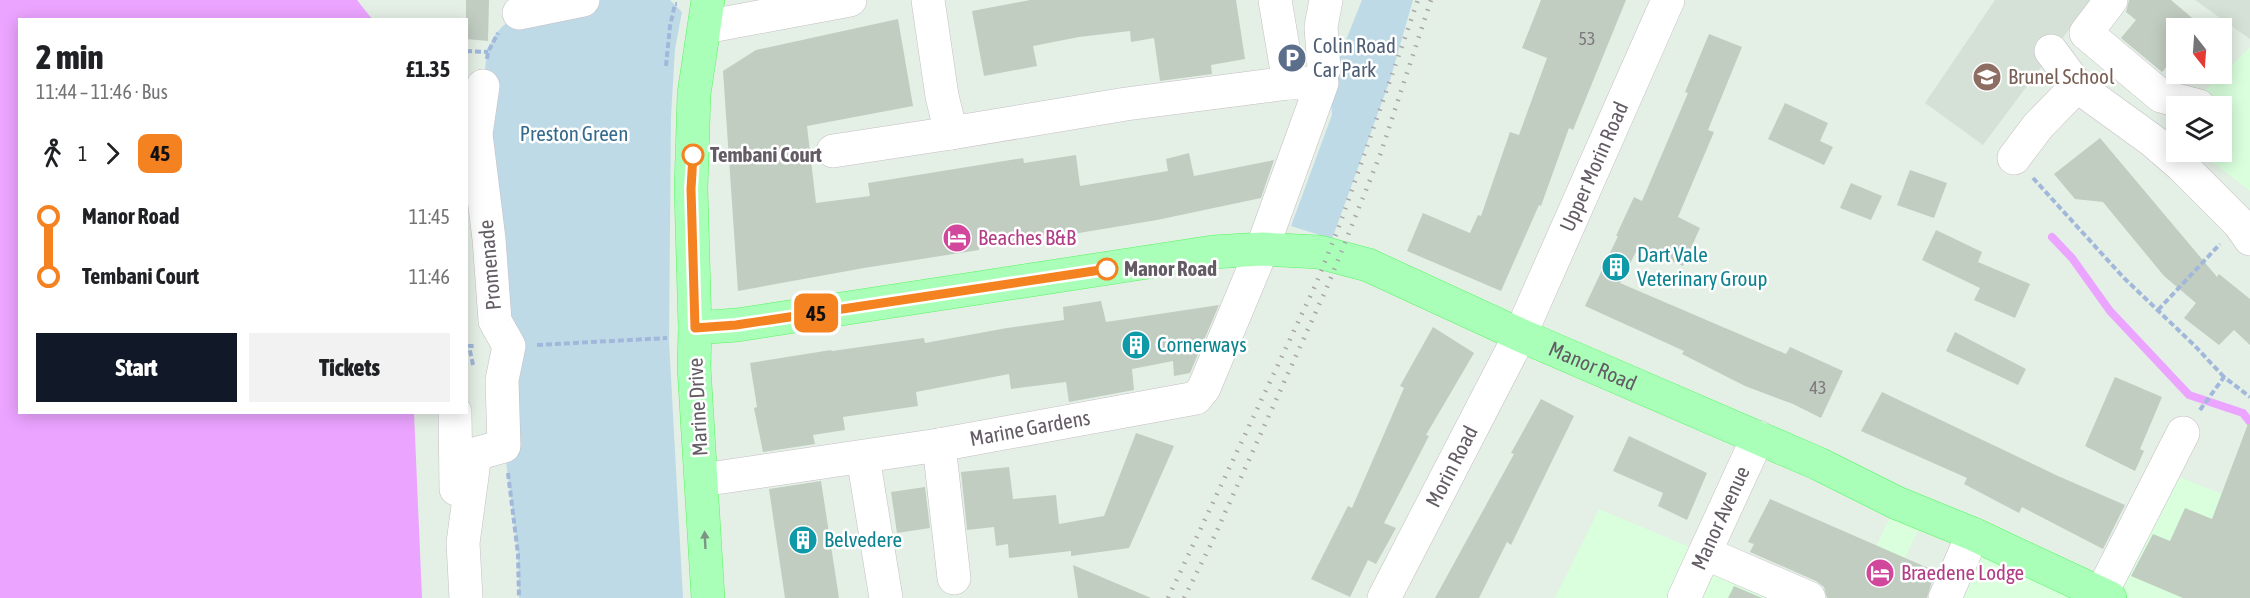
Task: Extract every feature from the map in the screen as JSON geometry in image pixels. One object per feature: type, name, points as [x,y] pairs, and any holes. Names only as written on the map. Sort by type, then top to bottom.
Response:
[{"type":"main road","name":"Marine Drive","points":[[707,14],[694,94],[683,333],[694,367],[708,598]]},
{"type":"main road","name":"Manor Road","points":[[683,333],[1213,252],[1262,249],[1319,252],[1368,265],[1819,464],[1897,503],[1973,534],[2103,597]]},
{"type":"street","points":[[519,13],[583,0]]},
{"type":"street","points":[[707,14],[850,0]]},
{"type":"street","points":[[928,0],[942,96],[951,133]]},
{"type":"street","points":[[1275,0],[1289,83]]},
{"type":"street","points":[[1321,0],[1324,69]]},
{"type":"street","name":"Upper Morin Road","points":[[1520,334],[1668,0]]},
{"type":"street","points":[[2111,0],[2086,33],[2161,96],[2166,97]]},
{"type":"street","points":[[2051,51],[2077,86],[2182,166],[2244,231]]},
{"type":"street","points":[[833,151],[1126,104],[1289,83],[1322,83],[1262,249]]},
{"type":"street","name":"Promenade","points":[[483,86],[476,134],[489,239],[495,321],[509,346]]},
{"type":"street","points":[[2014,158],[2038,126],[2077,86]]},
{"type":"street","name":"Marine Gardens","points":[[702,480],[939,445],[1196,398],[1204,388],[1262,249]]},
{"type":"street","name":"Morin Road","points":[[1384,598],[1520,334]]},
{"type":"street","points":[[466,598],[464,543],[476,454],[504,446],[502,380],[509,346]]},
{"type":"street","points":[[455,414],[456,492],[469,505]]},
{"type":"street","points":[[2103,597],[2189,424]]},
{"type":"street","name":"Manor Avenue","points":[[1684,598],[1758,437]]},
{"type":"street","points":[[939,445],[954,579]]},
{"type":"street","points":[[863,457],[886,598]]},
{"type":"street","points":[[1945,598],[1973,534]]},
{"type":"street","points":[[1705,553],[1809,598]]},
{"type":"path","points":[[483,86],[488,52],[500,28],[519,13]]},
{"type":"path","points":[[468,51],[488,52]]},
{"type":"path","points":[[2014,158],[2123,277],[2224,377],[2250,397]]},
{"type":"path","points":[[2158,310],[2244,231]]},
{"type":"path","points":[[509,346],[683,333]]},
{"type":"path","points":[[469,346],[473,363],[472,373]]},
{"type":"path","points":[[2189,424],[2224,377]]},
{"type":"path","points":[[504,446],[518,554],[519,598]]},
{"type":"shaded area","points":[[0,0],[357,0],[371,18],[18,18],[18,414],[414,414],[422,598],[0,598]]},
{"type":"shaded area","name":"Brunel School","points":[[1995,0],[2091,0],[1983,145],[1925,103]]},
{"type":"shaded area","points":[[2195,0],[2250,0],[2250,39],[2232,26],[2232,18],[2220,18]]},
{"type":"shaded area","points":[[2250,47],[2250,191],[2212,162],[2232,162],[2232,96],[2199,96],[2212,84],[2232,84],[2232,64]]},
{"type":"shaded area","points":[[2164,471],[2250,505],[2250,598],[1934,598],[1964,530],[2101,594]]},
{"type":"shaded area","points":[[1897,503],[1925,516],[1886,598],[1851,598]]},
{"type":"shaded area","points":[[1599,509],[1687,546],[1704,557],[1803,598],[1555,598]]},
{"type":"green space","name":"Preston Green","points":[[583,0],[670,0],[682,12],[675,49],[671,116],[669,341],[683,598],[519,598],[518,554],[504,446],[483,86],[487,54],[493,39],[502,27],[513,19],[539,8]]},
{"type":"green space","points":[[1362,0],[1413,0],[1390,80],[1332,239],[1291,226],[1332,115],[1329,75]]},
{"type":"building","points":[[466,0],[489,0],[488,41],[468,39],[468,18],[466,18]]},
{"type":"building","points":[[1030,0],[1236,0],[1245,59],[1211,65],[1212,74],[1160,81],[1154,38],[1131,42],[1130,31],[1079,37],[1033,46],[1037,66],[984,76],[972,11]]},
{"type":"building","points":[[1541,0],[1626,0],[1573,130],[1569,128],[1541,206],[1539,205],[1501,291],[1407,251],[1423,213],[1470,233],[1478,215],[1481,216],[1510,132],[1519,135],[1547,58],[1522,48]]},
{"type":"building","points":[[2129,0],[2171,0],[2192,18],[2166,18],[2166,67],[2162,72],[2121,38],[2136,20],[2126,12]]},
{"type":"building","points":[[898,19],[913,106],[807,126],[816,203],[870,196],[868,183],[1023,158],[1024,163],[1076,155],[1080,186],[1168,171],[1166,159],[1189,153],[1194,176],[1274,160],[1261,198],[1157,220],[1049,238],[1048,235],[979,246],[979,250],[738,291],[723,71],[756,50]]},
{"type":"building","points":[[1709,34],[1742,47],[1708,130],[1714,132],[1678,217],[1700,228],[1683,266],[1639,246],[1620,283],[1786,354],[1790,347],[1843,371],[1821,418],[1793,404],[1745,386],[1682,354],[1684,351],[1585,306],[1634,197],[1642,201],[1688,93],[1685,92]]},
{"type":"building","points":[[1785,103],[1828,123],[1820,141],[1833,147],[1824,165],[1768,139]]},
{"type":"building","points":[[2100,138],[2217,277],[2219,274],[2250,299],[2250,345],[2234,330],[2219,345],[2184,318],[2196,303],[2164,276],[2103,202],[2075,199],[2054,174]]},
{"type":"building","points":[[1910,170],[1947,183],[1934,218],[1897,205]]},
{"type":"building","points":[[1851,183],[1882,196],[1871,220],[1840,208]]},
{"type":"building","points":[[1936,230],[1982,252],[1978,262],[2030,284],[2015,318],[1974,300],[1980,288],[1922,260]]},
{"type":"building","points":[[1101,301],[1106,322],[1219,305],[1190,373],[1174,376],[1173,361],[1132,369],[1134,390],[1069,402],[1066,382],[1011,389],[1009,374],[916,392],[918,406],[843,417],[845,430],[813,435],[815,444],[763,452],[754,408],[757,407],[750,363],[924,338],[925,343],[1064,320],[1063,307]]},
{"type":"building","points":[[1433,327],[1474,353],[1426,435],[1429,436],[1384,523],[1396,528],[1376,564],[1368,560],[1350,597],[1311,579],[1348,506],[1352,508],[1404,388],[1400,386]]},
{"type":"building","points":[[1955,332],[2026,369],[2018,385],[1946,351]]},
{"type":"building","points":[[2115,377],[2162,397],[2140,449],[2144,451],[2135,471],[2085,446]]},
{"type":"building","points":[[1882,392],[2058,476],[2125,505],[2103,549],[2022,507],[2019,513],[1964,484],[1967,478],[1861,431]]},
{"type":"building","points":[[1541,399],[1574,416],[1511,545],[1507,542],[1479,598],[1435,598],[1514,454],[1511,453]]},
{"type":"building","points":[[2248,424],[2250,424],[2250,598],[2183,598],[2131,576],[2153,534],[2170,541],[2185,508],[2212,519]]},
{"type":"building","points":[[1136,433],[1174,446],[1129,548],[1071,556],[1071,551],[1009,558],[1008,544],[996,546],[994,527],[967,530],[961,472],[1009,467],[1013,499],[1056,495],[1059,524],[1104,516]]},
{"type":"building","points":[[1629,436],[1707,473],[1687,520],[1658,506],[1663,493],[1613,471]]},
{"type":"building","name":"Belvedere","points":[[821,481],[839,598],[785,598],[769,489]]},
{"type":"building","points":[[925,487],[930,528],[897,533],[891,492]]},
{"type":"building","points":[[1770,499],[1935,571],[1927,598],[1827,598],[1824,587],[1816,581],[1750,552],[1754,544],[1748,542]]},
{"type":"building","points":[[1073,565],[1151,598],[1078,598]]},
{"type":"building","points":[[1734,586],[1762,598],[1728,598]]},
{"type":"waterway","points":[[2052,237],[2072,258],[2110,311],[2189,395],[2243,413],[2250,422]]},
{"type":"railway","points":[[1168,598],[1316,284],[1340,224],[1418,0]]},
{"type":"railway","points":[[1184,598],[1210,546],[1328,285],[1380,155],[1431,0]]},
{"type":"bus line","name":"45","points":[[693,155],[691,189],[695,328],[736,325],[1107,269]]},
{"type":"place","name":"Colin Road Car Park","points":[[1292,58]]},
{"type":"place","name":"Brunel School","points":[[1987,77]]},
{"type":"place","name":"Tembani Court","points":[[693,155]]},
{"type":"place","name":"Beaches B&B","points":[[957,238]]},
{"type":"place","name":"Dart Vale Veterinary Group","points":[[1616,267]]},
{"type":"place","name":"Manor Road","points":[[1107,269]]},
{"type":"place","name":"Cornerways","points":[[1136,345]]},
{"type":"place","name":"Belvedere","points":[[803,540]]},
{"type":"place","name":"Braedene Lodge","points":[[1880,573]]}]
